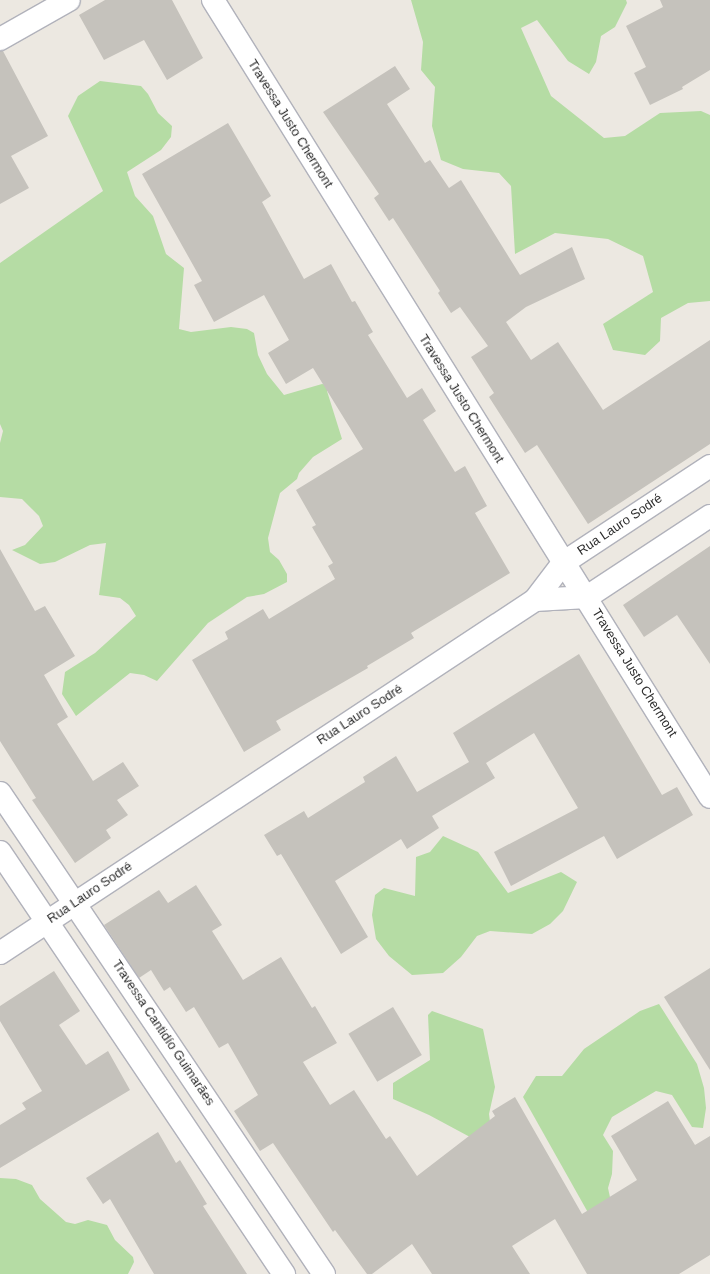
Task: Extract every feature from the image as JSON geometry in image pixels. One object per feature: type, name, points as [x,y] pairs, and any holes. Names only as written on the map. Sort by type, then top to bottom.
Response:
[{"type":"street","points":[[0,39],[69,0]]},
{"type":"street","name":"Travessa Justo Chermont","points":[[213,0],[710,797]]},
{"type":"street","name":"Rua Lauro Sodré","points":[[0,953],[48,922],[75,901],[535,600],[563,563],[710,466]]},
{"type":"street","points":[[535,600],[586,597],[710,516]]},
{"type":"street","name":"Travessa Cantidío Guimarães","points":[[0,793],[75,901],[324,1274]]},
{"type":"street","points":[[0,852],[284,1274]]},
{"type":"green space","points":[[411,0],[626,0],[627,3],[615,27],[601,36],[596,62],[589,74],[568,61],[537,20],[521,28],[551,96],[604,138],[625,136],[660,113],[701,111],[710,115],[710,301],[688,303],[661,318],[660,341],[645,355],[613,350],[603,324],[653,292],[643,256],[608,239],[555,233],[515,254],[511,186],[499,173],[463,169],[441,160],[432,126],[435,87],[421,70],[423,42]]},
{"type":"green space","points":[[100,81],[141,86],[148,94],[158,113],[172,126],[171,137],[161,150],[127,172],[135,196],[153,216],[166,254],[184,268],[179,329],[191,332],[231,327],[247,329],[254,333],[258,355],[267,374],[284,395],[322,384],[329,385],[327,391],[342,439],[313,457],[299,473],[297,479],[280,493],[268,538],[270,552],[279,560],[287,574],[287,582],[264,594],[247,597],[208,623],[157,681],[144,675],[130,673],[76,716],[62,694],[65,672],[95,653],[136,616],[129,605],[120,598],[99,595],[106,543],[90,545],[55,562],[40,564],[12,550],[25,545],[43,526],[39,516],[22,499],[0,497],[0,443],[3,431],[0,424],[0,263],[103,191],[68,116],[78,96]]},
{"type":"green space","points":[[443,836],[478,852],[508,893],[561,872],[577,882],[563,911],[550,924],[532,934],[490,931],[477,936],[461,957],[443,973],[412,975],[389,956],[376,939],[372,915],[375,895],[384,888],[415,896],[416,857],[430,852]]},
{"type":"green space","points":[[659,1004],[697,1064],[704,1088],[706,1108],[703,1128],[692,1127],[672,1095],[656,1091],[612,1117],[603,1135],[613,1151],[612,1174],[608,1188],[613,1211],[604,1241],[523,1097],[536,1076],[562,1076],[584,1049],[640,1011]]},
{"type":"green space","points":[[432,1011],[483,1029],[495,1087],[489,1114],[492,1137],[483,1144],[429,1115],[393,1099],[393,1083],[430,1060],[428,1015]]},
{"type":"green space","points":[[0,1178],[16,1179],[32,1185],[40,1199],[66,1222],[75,1224],[88,1220],[107,1225],[115,1240],[133,1257],[134,1262],[128,1274],[0,1274]]},
{"type":"building","points":[[105,0],[172,0],[203,58],[167,80],[144,40],[104,60],[79,15]]},
{"type":"building","points":[[660,0],[710,0],[710,70],[682,87],[683,89],[650,105],[634,73],[646,67],[626,26],[663,7]]},
{"type":"building","points":[[0,51],[3,51],[48,136],[11,156],[29,188],[0,204]]},
{"type":"building","points":[[395,66],[410,89],[387,104],[425,163],[430,160],[449,188],[461,180],[520,275],[572,247],[585,279],[526,307],[506,322],[531,360],[558,342],[603,410],[710,340],[710,444],[588,524],[537,445],[525,453],[489,397],[494,393],[471,357],[488,346],[460,307],[451,313],[438,293],[440,291],[393,218],[389,221],[374,198],[379,194],[323,112]]},
{"type":"building","points":[[228,123],[271,196],[262,202],[304,279],[331,264],[352,302],[355,301],[373,332],[368,335],[407,398],[422,388],[436,411],[423,420],[455,472],[465,466],[487,506],[475,513],[510,573],[411,633],[414,638],[367,666],[368,668],[276,721],[281,730],[244,752],[192,660],[228,639],[225,632],[263,609],[269,619],[335,579],[328,566],[333,563],[312,527],[316,525],[296,490],[363,449],[313,368],[286,384],[268,353],[289,340],[264,295],[214,322],[194,285],[202,281],[142,174]]},
{"type":"building","points":[[710,546],[710,664],[677,615],[644,637],[623,605]]},
{"type":"building","points":[[0,549],[35,611],[45,606],[75,656],[44,675],[68,717],[57,724],[93,781],[123,762],[139,786],[117,800],[128,815],[106,830],[111,838],[75,863],[32,800],[36,798],[0,741]]},
{"type":"building","points":[[579,654],[662,795],[677,787],[693,815],[617,859],[604,836],[511,886],[494,852],[578,808],[534,733],[486,763],[495,778],[432,816],[439,828],[407,849],[401,839],[335,881],[368,937],[341,954],[281,854],[277,856],[264,835],[304,811],[308,818],[365,782],[363,777],[396,756],[417,792],[469,762],[453,733]]},
{"type":"building","points":[[196,885],[222,925],[212,931],[243,980],[281,957],[312,1008],[315,1006],[337,1043],[303,1062],[330,1105],[354,1090],[386,1139],[390,1136],[417,1176],[495,1116],[492,1111],[515,1097],[582,1214],[637,1180],[611,1136],[668,1101],[695,1145],[710,1136],[710,1255],[679,1274],[587,1274],[555,1219],[512,1246],[530,1274],[432,1274],[412,1244],[372,1274],[367,1274],[335,1230],[333,1232],[273,1143],[260,1151],[234,1111],[258,1095],[228,1043],[219,1048],[194,1007],[186,1012],[170,987],[164,991],[151,970],[139,978],[104,925],[159,890],[168,903]]},
{"type":"building","points":[[710,968],[710,1070],[664,997]]},
{"type":"building","points":[[54,971],[80,1011],[59,1025],[86,1065],[108,1051],[130,1090],[0,1168],[0,1125],[26,1109],[22,1103],[42,1091],[0,1021],[0,1006]]},
{"type":"building","points":[[393,1007],[422,1055],[377,1082],[348,1034]]},
{"type":"building","points":[[158,1132],[176,1163],[180,1160],[207,1204],[203,1206],[247,1274],[154,1274],[110,1199],[103,1204],[86,1178]]}]
